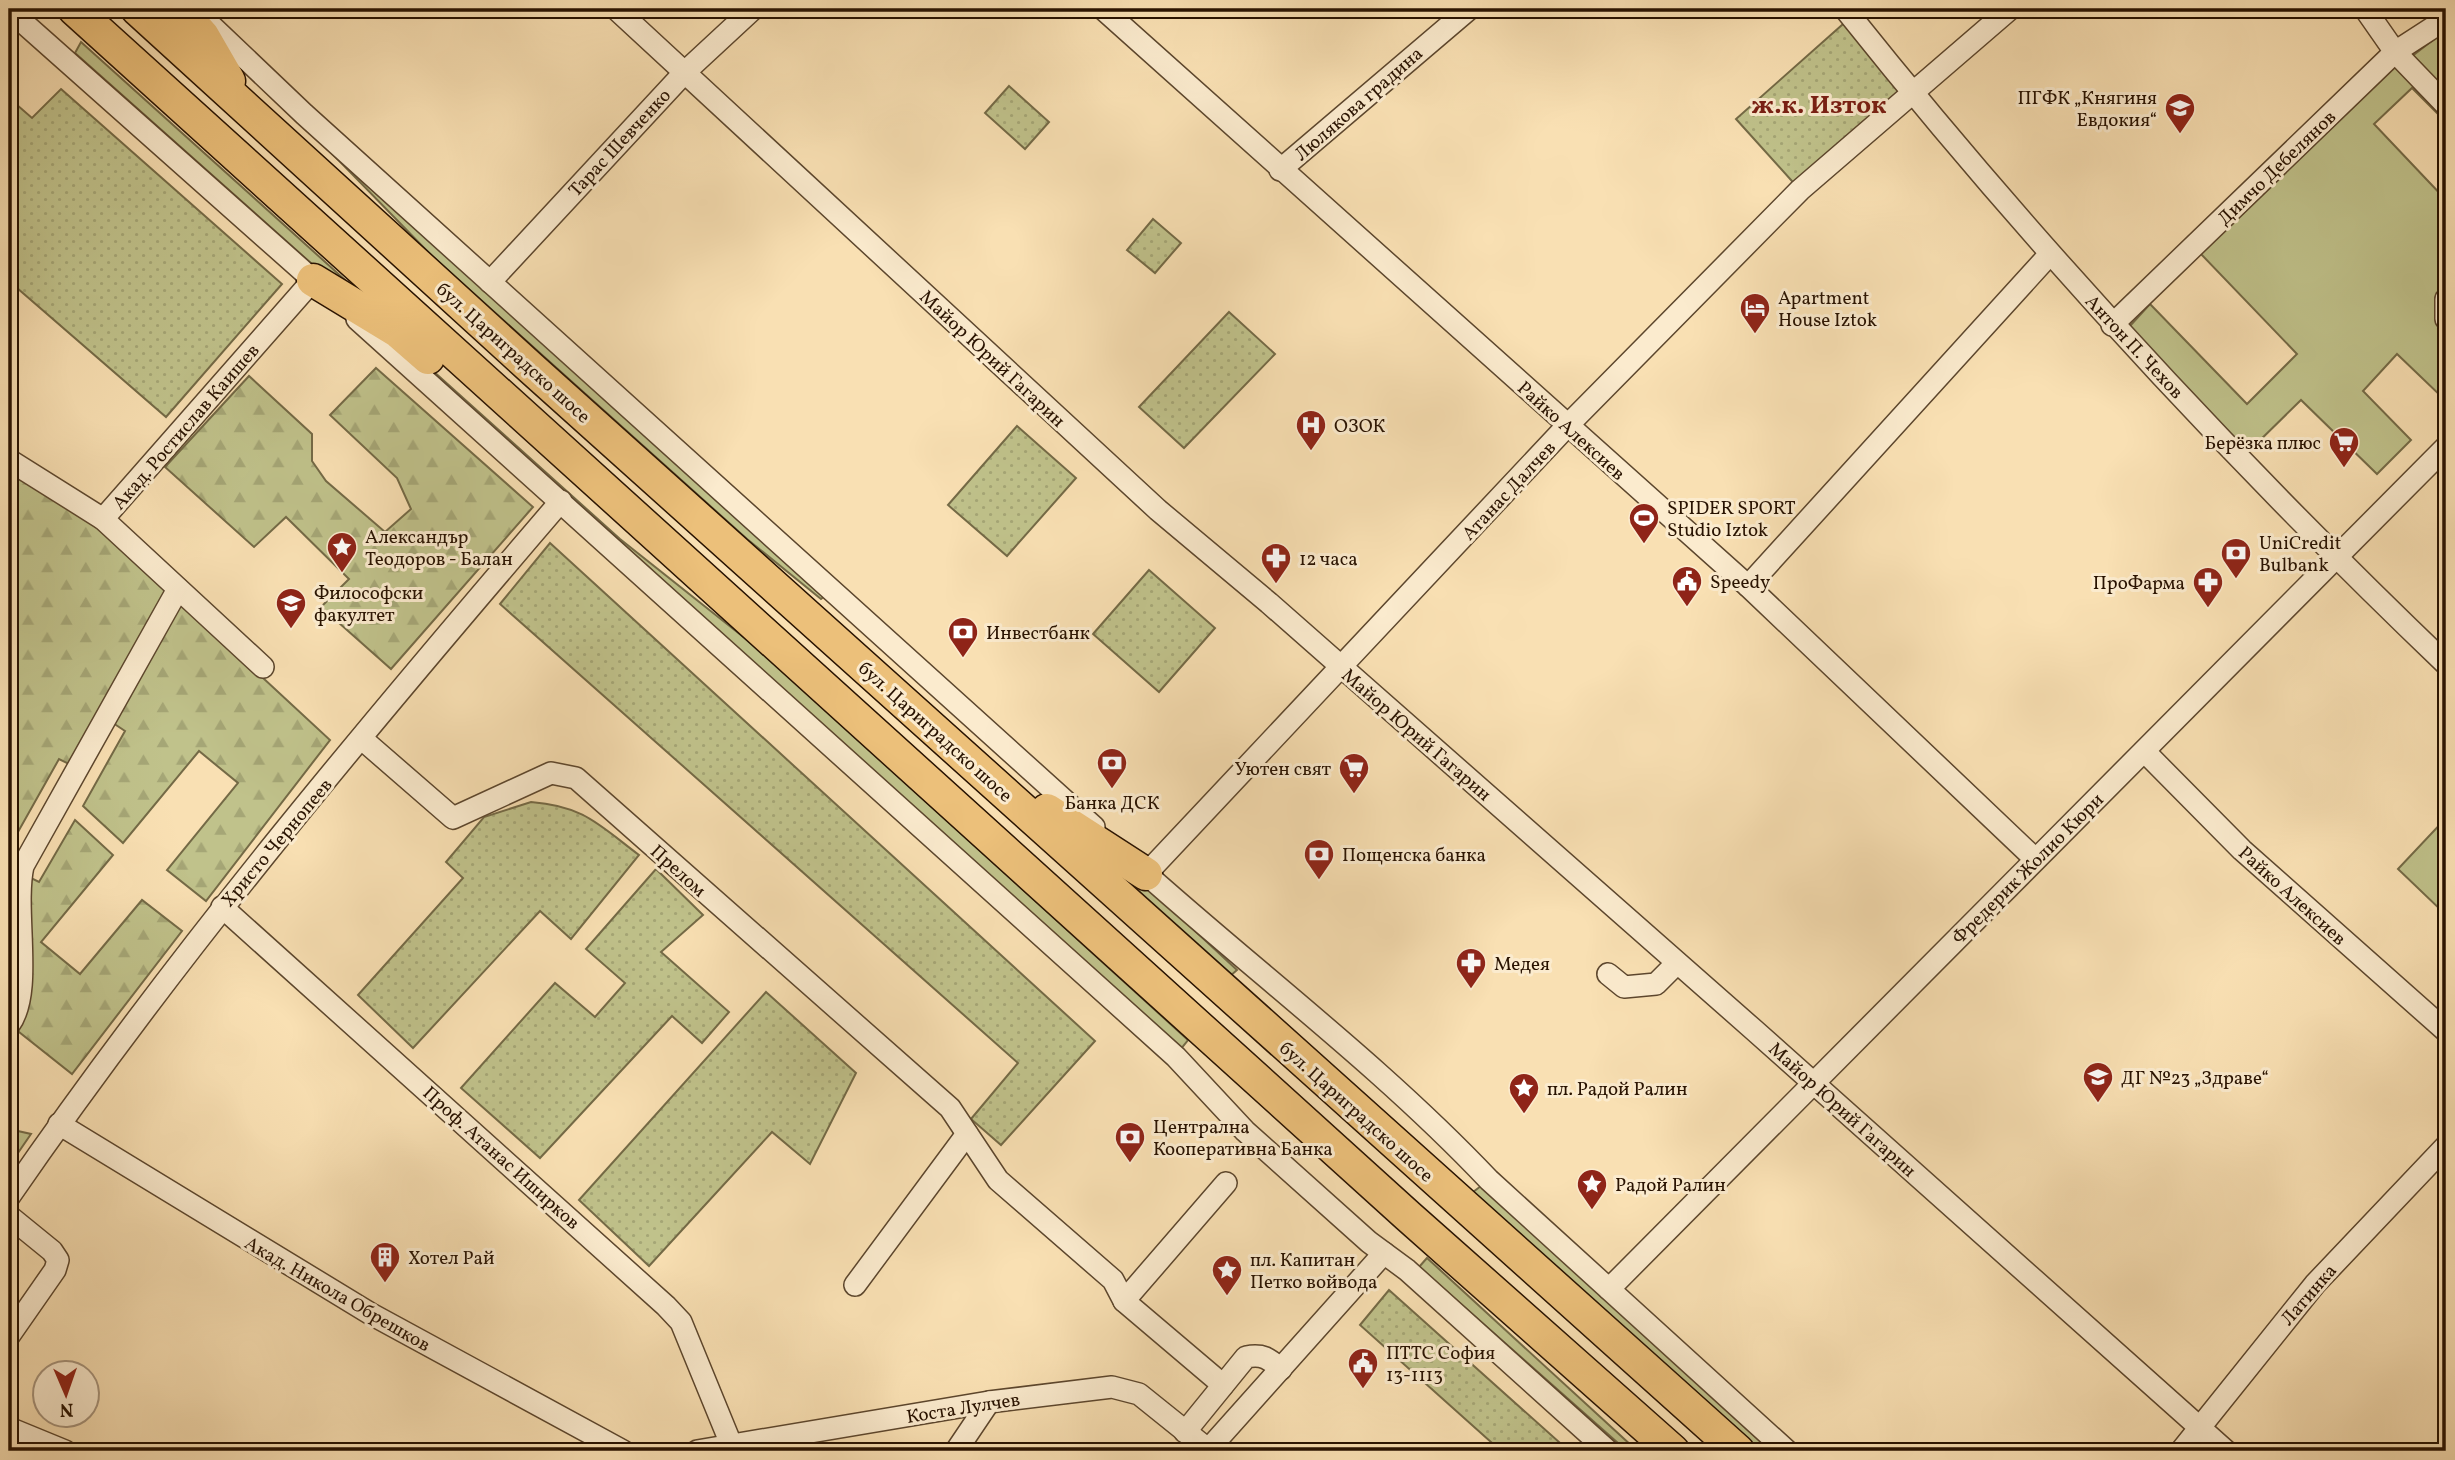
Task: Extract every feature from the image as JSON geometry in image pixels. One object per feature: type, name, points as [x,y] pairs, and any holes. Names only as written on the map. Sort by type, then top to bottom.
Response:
[{"type":"highway","points":[[74,9],[1673,1451]]},
{"type":"highway","name":"бул. Цариградско шосе","points":[[136,9],[1738,1451]]},
{"type":"highway","points":[[179,9],[203,36],[243,106]]},
{"type":"highway","points":[[313,280],[397,331],[512,433],[618,502]]},
{"type":"highway","points":[[968,759],[1146,874]]},
{"type":"street","name":"бул. Цариградско шосе","points":[[193,9],[304,114],[1146,874],[1232,951],[1342,1039],[1787,1451]]},
{"type":"street","name":"Майор Юрий Гагарин","points":[[616,9],[1158,510],[1341,667],[1814,1083],[2227,1451]]},
{"type":"street","name":"Тарас Шевченко","points":[[490,282],[685,72],[753,9]]},
{"type":"street","name":"Райко Алексиев","points":[[1103,9],[1748,586],[2034,858]]},
{"type":"street","name":"Люлякова градина","points":[[1280,170],[1469,9]]},
{"type":"street","name":"Антон П. Чехов","points":[[1844,9],[1968,162],[2112,325],[2337,560],[2446,664]]},
{"type":"street","name":"Атанас Далчев","points":[[1146,874],[1568,425],[1800,190],[2010,9]]},
{"type":"street","points":[[2365,9],[2395,52],[2446,105]]},
{"type":"street","points":[[9,10],[561,501],[1176,1056],[1245,1131],[1608,1451]]},
{"type":"street","name":"Димчо Дебелянов","points":[[2112,325],[2395,52],[2446,19]]},
{"type":"street","points":[[1748,586],[2050,254]]},
{"type":"street","name":"Акад. Ростислав Каишев","points":[[9,460],[103,520],[313,280]]},
{"type":"street","points":[[2446,299],[2446,319]]},
{"type":"street","name":"Фредерик Жолио Кюри","points":[[1609,1289],[2034,858],[2146,752],[2446,447]]},
{"type":"street","name":"Христо Чернопеев","points":[[9,1197],[58,1124],[222,907],[561,501]]},
{"type":"street","points":[[103,520],[263,667]]},
{"type":"street","points":[[9,1025],[19,1009],[21,992],[19,927],[23,866],[178,589]]},
{"type":"street","name":"Прелом","points":[[362,739],[453,818],[551,773],[576,778],[950,1108],[998,1180],[1113,1280],[1124,1300]]},
{"type":"street","name":"Райко Алексиев","points":[[2146,752],[2242,850],[2446,1031]]},
{"type":"street","name":"Проф. Атанас Иширков","points":[[222,907],[666,1306],[681,1322],[731,1444]]},
{"type":"street","points":[[1608,974],[1624,986],[1656,984],[1677,963]]},
{"type":"street","name":"Акад. Никола Обрешков","points":[[58,1124],[371,1314],[623,1451]]},
{"type":"street","points":[[855,1285],[967,1134]]},
{"type":"street","name":"Латинка","points":[[2182,1451],[2200,1425],[2315,1284],[2446,1146]]},
{"type":"street","points":[[1223,1385],[1124,1300],[1226,1183]]},
{"type":"street","points":[[9,1216],[52,1251],[58,1260],[55,1270],[9,1336]]},
{"type":"street","points":[[1208,1451],[1384,1253]]},
{"type":"street","points":[[1185,1432],[1246,1357],[1259,1354],[1281,1369]]},
{"type":"street","name":"Коста Лулчев","points":[[697,1451],[989,1402],[1097,1387],[1124,1388],[1139,1394],[1208,1451]]},
{"type":"street","points":[[956,1451],[989,1402]]},
{"type":"street","points":[[9,1428],[65,1451]]},
{"type":"green space","points":[[1851,17],[1912,93],[1800,190],[1736,119]]},
{"type":"green space","points":[[2446,30],[2446,94],[2411,57]]},
{"type":"green space","points":[[81,42],[354,288],[331,281],[75,53]]},
{"type":"green space","points":[[2395,58],[2446,111],[2446,122],[2412,88],[2374,124],[2446,200],[2446,401],[2397,354],[2363,391],[2411,440],[2377,474],[2301,400],[2248,452],[2129,327],[2150,304],[2247,404],[2297,354],[2200,253]]},
{"type":"green space","points":[[1009,86],[1049,122],[1025,149],[985,113]]},
{"type":"green space","points":[[61,89],[282,284],[166,417],[9,281],[9,98],[32,118]]},
{"type":"green space","points":[[313,134],[826,595],[821,599],[747,539],[433,257]]},
{"type":"green space","points":[[1153,219],[1181,243],[1155,273],[1127,250]]},
{"type":"green space","points":[[1229,312],[1275,354],[1184,448],[1139,407]]},
{"type":"green space","points":[[393,335],[620,539],[761,651],[1188,1040],[1180,1050]]},
{"type":"green space","points":[[376,368],[533,507],[391,669],[321,607],[349,579],[286,517],[254,547],[165,467],[249,376],[312,434],[312,461],[326,481],[385,532],[411,509],[397,478],[330,415]]},
{"type":"green space","points":[[1017,426],[1076,478],[1007,556],[948,505]]},
{"type":"green space","points":[[9,469],[102,529],[330,740],[206,901],[167,870],[238,783],[199,751],[123,843],[83,806],[125,731],[113,723],[71,765],[59,759],[9,848]]},
{"type":"green space","points":[[550,543],[1095,1041],[1001,1145],[971,1119],[1018,1063],[500,604]]},
{"type":"green space","points":[[1149,570],[1215,628],[1159,692],[1093,634]]},
{"type":"green space","points":[[531,802],[549,804],[578,813],[601,826],[639,855],[571,939],[540,911],[413,1048],[358,995],[463,878],[446,862],[484,817]]},
{"type":"green space","points":[[2446,818],[2446,915],[2398,869]]},
{"type":"green space","points":[[75,820],[113,855],[41,942],[80,974],[142,900],[182,931],[72,1074],[14,1028],[27,876],[39,882]]},
{"type":"green space","points":[[656,869],[703,915],[661,952],[729,1012],[702,1043],[672,1016],[540,1158],[461,1088],[555,983],[595,1017],[625,983],[586,949]]},
{"type":"green space","points":[[1123,881],[1149,888],[1237,970],[1229,977]]},
{"type":"green space","points":[[766,992],[856,1073],[810,1164],[772,1132],[649,1266],[579,1200]]},
{"type":"green space","points":[[9,1129],[31,1134],[9,1166]]},
{"type":"green space","points":[[1481,1186],[1776,1451],[1759,1451],[1473,1192]]},
{"type":"green space","points":[[1427,1258],[1637,1451],[1627,1451],[1419,1267]]},
{"type":"green space","points":[[1389,1290],[1569,1451],[1501,1451],[1360,1325]]},
{"type":"place","name":"ПГФК „Княгиня Евдокия“","points":[[2180,135]]},
{"type":"place","name":"Apartment House Iztok","points":[[1755,335]]},
{"type":"place","name":"ОЗОК","points":[[1311,452]]},
{"type":"place","name":"Берёзка плюс","points":[[2344,469]]},
{"type":"place","name":"SPIDER SPORT Studio Iztok","points":[[1644,545]]},
{"type":"place","name":"Александър Теодоров - Балан","points":[[342,574]]},
{"type":"place","name":"UniCredit Bulbank","points":[[2236,580]]},
{"type":"place","name":"12 часа","points":[[1276,585]]},
{"type":"place","name":"Speedy","points":[[1687,608]]},
{"type":"place","name":"ПроФарма","points":[[2208,609]]},
{"type":"place","name":"Философски факултет","points":[[291,630]]},
{"type":"place","name":"Инвестбанк","points":[[963,659]]},
{"type":"place","name":"Банка ДСК","points":[[1112,790]]},
{"type":"place","name":"Уютен свят","points":[[1354,795]]},
{"type":"place","name":"Пощенска банка","points":[[1319,881]]},
{"type":"place","name":"Медея","points":[[1471,990]]},
{"type":"place","name":"ДГ №23 „Здраве“","points":[[2098,1104]]},
{"type":"place","name":"пл. Радой Ралин","points":[[1524,1115]]},
{"type":"place","name":"Централна Кооперативна Банка","points":[[1130,1164]]},
{"type":"place","name":"Радой Ралин","points":[[1592,1211]]},
{"type":"place","name":"Хотел Рай","points":[[385,1284]]},
{"type":"place","name":"пл. Капитан Петко войвода","points":[[1227,1297]]},
{"type":"place","name":"ПТТС София 13-1113","points":[[1363,1390]]},
{"type":"district","name":"ж.к. Изток","points":[[1819,104]]}]
